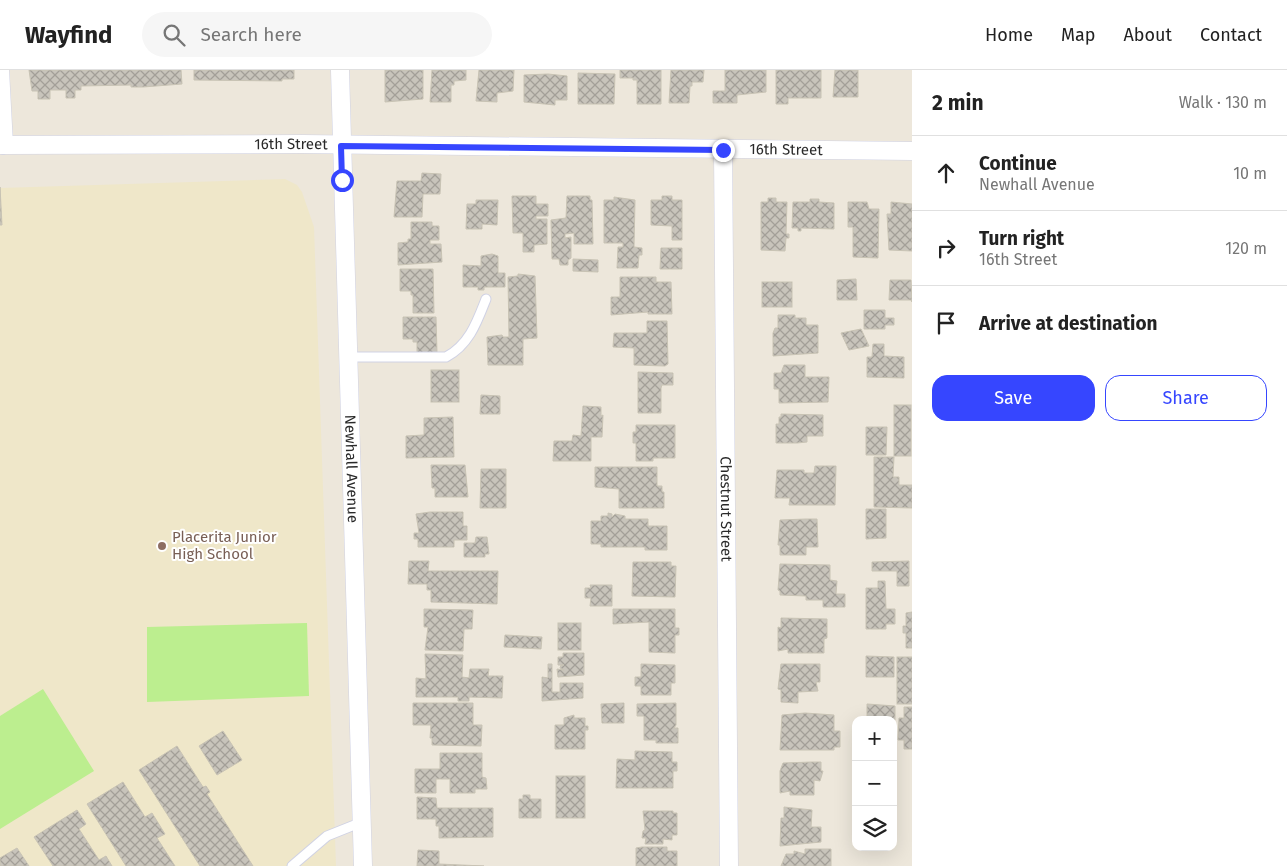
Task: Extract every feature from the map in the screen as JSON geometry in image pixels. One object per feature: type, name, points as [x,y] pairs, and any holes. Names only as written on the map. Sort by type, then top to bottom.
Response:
[{"type":"street","points":[[0,70],[2,145]]},
{"type":"street","name":"Newhall Avenue","points":[[340,70],[363,866]]},
{"type":"street","name":"16th Street","points":[[2,145],[912,151]]},
{"type":"street","name":"Chestnut Street","points":[[723,150],[728,866]]},
{"type":"lane","points":[[349,357],[446,357],[454,352],[474,329],[486,299]]},
{"type":"lane","points":[[292,866],[300,862],[327,836],[362,822]]},
{"type":"shaded area","name":"Placerita Junior High School","points":[[285,179],[297,185],[302,192],[314,227],[336,866],[0,866],[0,188]]},
{"type":"green space","points":[[307,623],[309,696],[147,702],[147,627]]},
{"type":"green space","points":[[43,689],[94,771],[0,829],[0,716]]},
{"type":"building","points":[[29,70],[181,70],[182,84],[143,87],[131,87],[131,85],[81,86],[81,90],[75,90],[75,98],[66,98],[66,90],[50,90],[50,99],[38,99],[38,91],[32,91]]},
{"type":"building","points":[[194,70],[294,70],[294,79],[282,79],[282,81],[194,80]]},
{"type":"building","points":[[385,70],[423,70],[423,99],[385,102]]},
{"type":"building","points":[[432,70],[466,70],[466,80],[454,81],[454,85],[451,85],[451,102],[430,102]]},
{"type":"building","points":[[479,70],[514,70],[513,91],[497,93],[497,102],[476,101]]},
{"type":"building","points":[[620,70],[661,70],[661,104],[637,104],[637,80],[633,80],[633,78],[620,78]]},
{"type":"building","points":[[671,70],[704,70],[703,82],[692,82],[692,86],[690,86],[689,103],[669,103]]},
{"type":"building","points":[[725,70],[766,70],[766,92],[737,95],[737,103],[713,103],[713,91],[725,91]]},
{"type":"building","points":[[776,70],[821,70],[821,98],[788,98],[788,104],[776,104]]},
{"type":"building","points":[[835,70],[858,70],[858,97],[833,97]]},
{"type":"building","points":[[578,73],[615,74],[614,104],[578,104]]},
{"type":"building","points":[[548,74],[567,76],[567,100],[555,100],[555,105],[524,102],[524,75]]},
{"type":"building","points":[[422,173],[441,174],[440,194],[423,194],[422,217],[394,217],[397,181],[421,181]]},
{"type":"building","points":[[0,187],[2,225],[0,225]]},
{"type":"building","points":[[512,196],[536,196],[536,204],[548,204],[548,216],[536,216],[536,219],[547,219],[547,244],[534,245],[534,252],[523,252],[523,233],[513,233]]},
{"type":"building","points":[[567,196],[590,196],[590,200],[592,200],[593,244],[574,244],[574,233],[565,234],[565,238],[571,237],[571,258],[568,260],[568,265],[560,265],[559,259],[552,259],[551,220],[566,218]]},
{"type":"building","points":[[662,196],[672,196],[672,200],[682,200],[682,240],[672,240],[672,226],[651,225],[651,200],[662,200]]},
{"type":"building","points":[[614,197],[635,200],[634,247],[642,248],[642,255],[639,255],[638,268],[617,268],[618,247],[623,247],[623,243],[604,243],[604,200],[614,200]]},
{"type":"building","points":[[768,198],[776,198],[776,202],[787,202],[786,234],[789,234],[789,238],[786,238],[785,251],[761,250],[761,202],[768,202]]},
{"type":"building","points":[[810,199],[834,203],[834,229],[801,228],[801,231],[798,231],[798,228],[792,228],[793,202],[810,202]]},
{"type":"building","points":[[476,200],[498,200],[497,225],[482,224],[482,229],[466,229],[467,204],[476,204]]},
{"type":"building","points":[[848,202],[867,202],[869,209],[879,209],[878,258],[853,257],[853,227],[848,227]]},
{"type":"building","points":[[891,202],[912,204],[912,251],[889,250],[887,214],[891,214]]},
{"type":"building","points":[[411,222],[432,222],[432,226],[439,226],[439,240],[430,240],[430,244],[441,244],[442,262],[398,265],[398,243],[408,242],[408,239],[411,239]]},
{"type":"building","points":[[661,248],[682,248],[682,269],[660,269]]},
{"type":"building","points":[[492,254],[498,256],[498,273],[505,273],[505,287],[484,287],[484,290],[478,290],[478,287],[463,287],[463,265],[481,266],[481,256]]},
{"type":"building","points":[[573,259],[598,260],[598,272],[573,271]]},
{"type":"building","points":[[400,269],[433,269],[434,313],[413,313],[413,295],[411,295],[411,291],[400,291]]},
{"type":"building","points":[[518,274],[535,276],[537,338],[523,339],[523,365],[488,365],[487,337],[502,335],[503,337],[509,337],[508,277],[518,276]]},
{"type":"building","points":[[620,277],[656,277],[656,282],[671,282],[672,314],[648,314],[648,312],[611,315],[611,297],[620,297]]},
{"type":"building","points":[[856,279],[857,300],[837,300],[837,280]]},
{"type":"building","points":[[890,280],[911,280],[912,302],[911,300],[889,300]]},
{"type":"building","points":[[762,282],[792,282],[792,307],[762,307]]},
{"type":"building","points":[[864,310],[885,310],[885,318],[894,318],[894,325],[885,325],[885,329],[864,329]]},
{"type":"building","points":[[778,315],[795,315],[795,318],[806,318],[806,325],[818,325],[818,353],[773,356],[773,333],[775,328],[778,328]]},
{"type":"building","points":[[403,317],[436,317],[437,353],[417,353],[417,342],[413,342],[413,339],[403,339]]},
{"type":"building","points":[[647,321],[667,321],[668,364],[665,366],[634,365],[634,348],[613,347],[614,333],[647,333]]},
{"type":"building","points":[[861,329],[869,346],[849,350],[841,333]]},
{"type":"building","points":[[873,344],[884,344],[884,356],[904,357],[904,378],[867,377],[867,357],[872,357]]},
{"type":"building","points":[[784,365],[805,365],[805,377],[829,377],[828,402],[779,403],[779,389],[774,389],[774,373],[781,373]]},
{"type":"building","points":[[431,370],[459,370],[459,402],[431,402]]},
{"type":"building","points":[[638,372],[673,373],[673,385],[662,385],[661,388],[661,413],[638,413]]},
{"type":"building","points":[[481,395],[500,396],[500,414],[480,414]]},
{"type":"building","points":[[894,405],[911,405],[911,456],[894,456]]},
{"type":"building","points":[[583,406],[601,407],[601,416],[603,415],[602,437],[591,437],[591,461],[553,461],[554,441],[572,441],[573,435],[581,436]]},
{"type":"building","points":[[781,414],[823,415],[823,436],[807,436],[807,442],[776,443],[776,424],[779,424]]},
{"type":"building","points":[[453,417],[454,457],[406,458],[406,436],[424,435],[424,418]]},
{"type":"building","points":[[636,425],[675,425],[675,458],[653,458],[653,461],[636,461],[636,443],[633,443],[633,432],[636,432]]},
{"type":"building","points":[[866,427],[887,427],[886,455],[866,455]]},
{"type":"building","points":[[874,457],[894,457],[893,477],[899,477],[899,485],[912,485],[912,508],[874,507]]},
{"type":"building","points":[[431,465],[465,465],[468,497],[435,497],[435,488],[432,488]]},
{"type":"building","points":[[815,466],[836,466],[835,505],[789,505],[790,498],[775,498],[777,470],[804,470],[804,473],[814,473]]},
{"type":"building","points":[[595,467],[657,467],[657,486],[662,486],[662,492],[664,492],[664,508],[619,508],[619,489],[595,487]]},
{"type":"building","points":[[481,469],[506,469],[506,508],[480,508]]},
{"type":"building","points":[[866,509],[886,509],[886,538],[866,539]]},
{"type":"building","points":[[463,512],[463,526],[467,526],[467,540],[454,540],[454,547],[418,547],[418,539],[414,539],[414,533],[419,533],[416,514]]},
{"type":"building","points":[[608,513],[612,514],[612,517],[615,514],[625,516],[625,519],[648,519],[648,526],[667,526],[667,550],[645,550],[645,547],[601,547],[601,544],[591,544],[591,521],[601,521],[601,516],[608,516]]},
{"type":"building","points":[[817,519],[818,547],[806,547],[806,555],[780,555],[780,545],[778,545],[780,520]]},
{"type":"building","points":[[476,537],[487,537],[489,554],[485,554],[485,557],[464,557],[464,543],[475,543]]},
{"type":"building","points":[[409,561],[429,561],[428,571],[498,571],[497,604],[431,602],[431,590],[427,590],[427,584],[408,584]]},
{"type":"building","points":[[909,561],[909,586],[897,586],[897,571],[872,571],[872,562]]},
{"type":"building","points":[[633,562],[671,562],[671,566],[676,566],[675,597],[632,596]]},
{"type":"building","points":[[780,564],[830,565],[830,580],[837,581],[836,594],[845,594],[845,607],[823,607],[823,600],[806,600],[806,596],[780,595],[778,590]]},
{"type":"building","points":[[878,581],[885,581],[886,609],[895,609],[895,624],[886,624],[886,629],[866,629],[866,588],[878,588]]},
{"type":"building","points":[[590,585],[612,585],[612,606],[590,606],[591,598],[585,598],[585,588],[591,588]]},
{"type":"building","points":[[424,609],[473,610],[472,629],[464,629],[463,651],[425,650],[428,627],[424,627]]},
{"type":"building","points":[[613,609],[675,609],[675,628],[679,628],[679,635],[675,635],[675,653],[649,652],[649,622],[613,624]]},
{"type":"building","points":[[912,612],[912,648],[906,648],[906,633],[903,633],[903,626],[906,626],[906,613]]},
{"type":"building","points":[[781,618],[827,619],[827,638],[824,639],[824,653],[788,653],[788,649],[778,651],[778,627],[781,628]]},
{"type":"building","points":[[558,623],[581,623],[581,650],[558,650]]},
{"type":"building","points":[[505,635],[542,637],[541,649],[504,647]]},
{"type":"building","points":[[563,653],[584,653],[584,675],[558,677],[557,669],[564,670],[560,668],[561,665],[558,665],[558,657],[563,657]]},
{"type":"building","points":[[425,654],[463,655],[462,677],[469,678],[470,669],[489,669],[488,676],[503,676],[502,698],[469,697],[469,701],[458,701],[458,697],[416,697],[416,678],[426,679]]},
{"type":"building","points":[[866,656],[894,657],[894,677],[866,677]]},
{"type":"building","points":[[897,657],[912,657],[912,704],[897,704]]},
{"type":"building","points":[[548,664],[552,664],[552,692],[560,692],[560,683],[583,683],[583,698],[542,701],[542,677],[548,678]]},
{"type":"building","points":[[641,664],[675,665],[675,683],[671,683],[671,695],[641,695],[641,686],[635,686],[635,677],[641,677]]},
{"type":"building","points":[[781,664],[820,664],[820,682],[816,682],[818,691],[798,692],[798,703],[781,702],[781,690],[778,689]]},
{"type":"building","points":[[413,703],[473,703],[473,725],[482,725],[481,746],[432,745],[432,738],[430,738],[431,725],[413,725]]},
{"type":"building","points":[[624,703],[624,723],[602,723],[601,704]]},
{"type":"building","points":[[676,703],[676,725],[674,728],[678,728],[678,743],[656,743],[656,740],[644,740],[644,716],[637,716],[637,704]]},
{"type":"building","points":[[867,704],[895,706],[895,716],[867,716]]},
{"type":"building","points":[[904,707],[912,707],[912,749],[904,749],[904,740],[898,740],[899,718],[904,718]]},
{"type":"building","points":[[805,713],[834,715],[834,731],[840,731],[840,747],[834,747],[834,750],[780,750],[782,715]]},
{"type":"building","points":[[574,715],[574,718],[585,718],[585,726],[588,726],[588,730],[585,730],[585,749],[555,749],[555,725],[564,725],[564,718]]},
{"type":"building","points":[[223,731],[242,760],[217,775],[199,746]]},
{"type":"building","points":[[177,746],[203,787],[206,786],[210,792],[207,794],[253,866],[200,866],[139,770]]},
{"type":"building","points":[[635,751],[672,752],[672,762],[677,762],[677,771],[673,771],[673,788],[616,788],[617,759],[635,760]]},
{"type":"building","points":[[440,753],[482,753],[482,777],[486,778],[487,789],[475,789],[475,793],[450,793],[450,779],[436,779],[436,793],[415,793],[415,769],[440,769]]},
{"type":"building","points":[[821,762],[821,771],[823,771],[820,781],[814,780],[814,795],[790,795],[790,791],[780,793],[780,771],[783,763]]},
{"type":"building","points":[[556,776],[585,776],[585,818],[556,818]]},
{"type":"building","points":[[123,782],[145,817],[152,813],[165,834],[157,838],[175,866],[126,866],[87,804]]},
{"type":"building","points":[[523,795],[530,795],[530,799],[541,799],[541,818],[519,818],[519,799],[523,799]]},
{"type":"building","points":[[417,797],[436,798],[437,808],[493,808],[493,837],[439,838],[439,826],[436,826],[436,819],[417,819]]},
{"type":"building","points":[[784,807],[812,810],[811,827],[821,827],[821,842],[780,846],[781,818],[784,818]]},
{"type":"building","points":[[77,810],[86,824],[79,829],[99,860],[106,856],[112,866],[53,866],[34,837]]},
{"type":"building","points":[[643,811],[673,811],[673,813],[677,813],[677,835],[672,835],[672,840],[663,839],[663,844],[645,844],[646,838],[642,838],[643,831],[645,830]]},
{"type":"building","points":[[667,847],[667,851],[677,851],[677,866],[636,866],[636,848]]},
{"type":"building","points":[[17,848],[29,866],[0,866],[0,858]]},
{"type":"building","points":[[805,849],[831,849],[831,866],[781,866],[786,854],[794,854],[794,851],[805,854]]},
{"type":"building","points":[[418,850],[439,851],[439,864],[484,866],[417,866]]},
{"type":"place","name":"Placerita Junior High School","points":[[162,546]]},
{"type":"route","points":[[342,180],[341,146],[723,150]]}]
